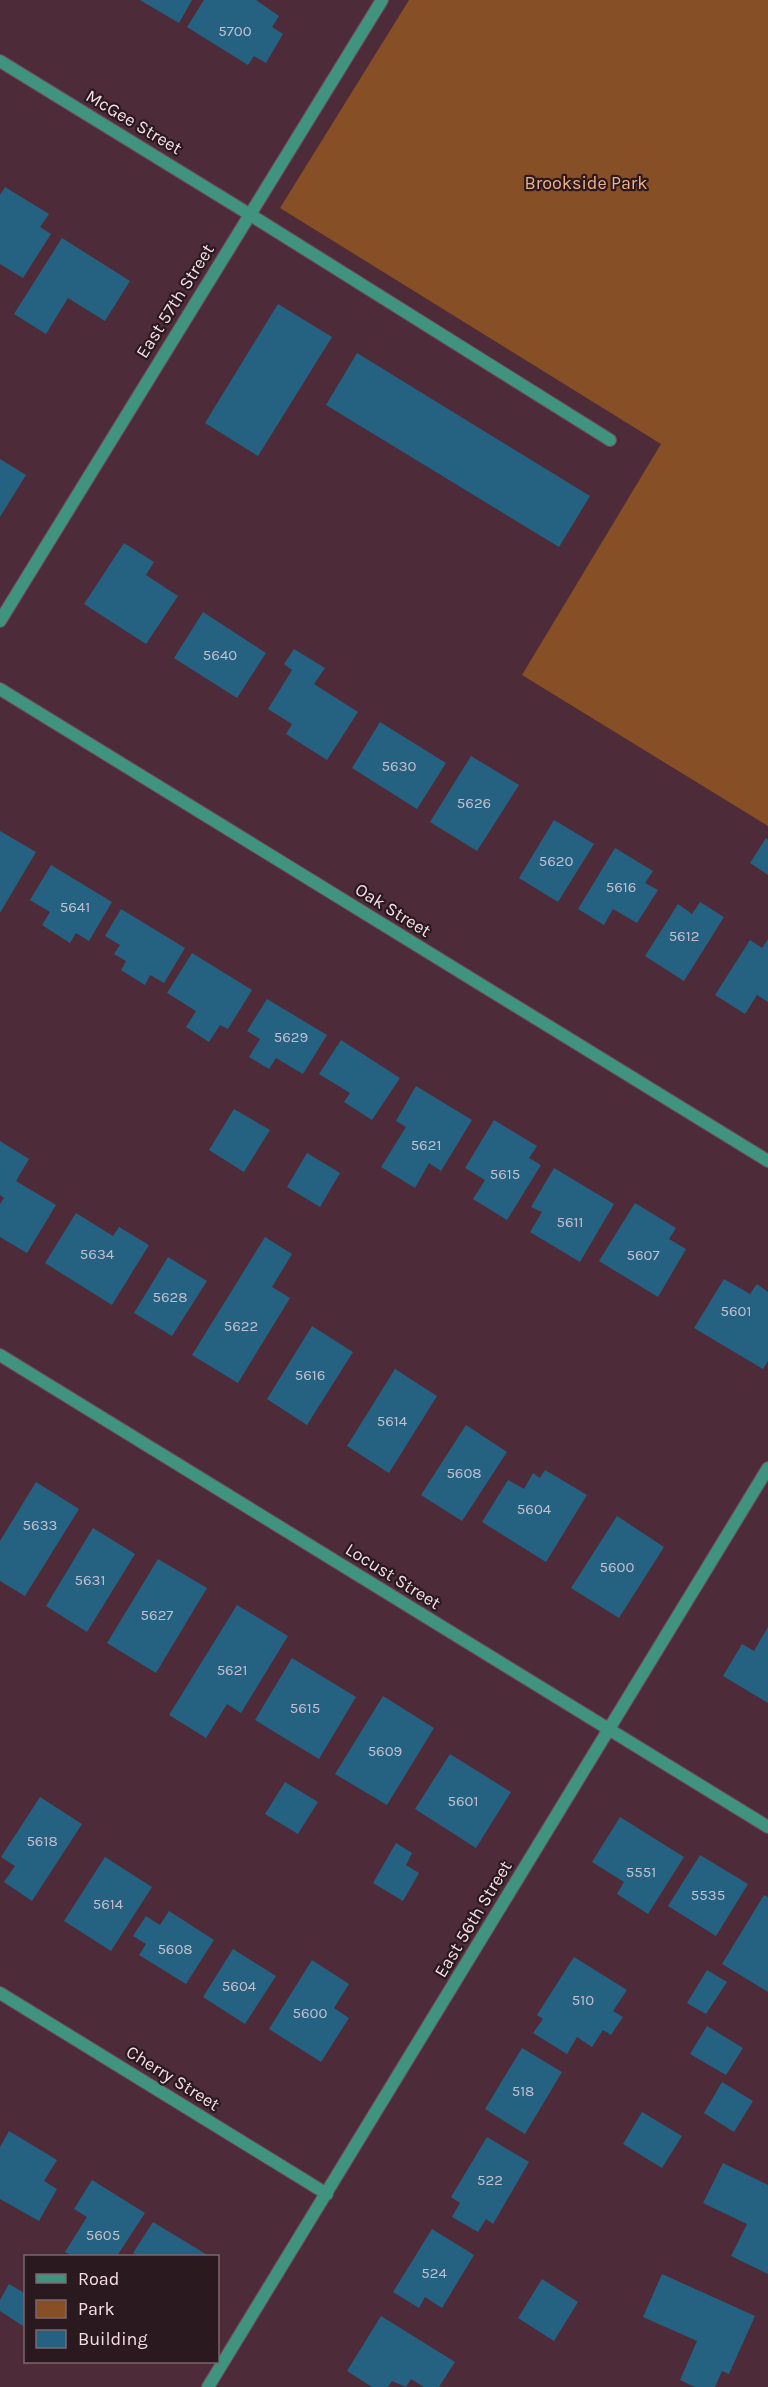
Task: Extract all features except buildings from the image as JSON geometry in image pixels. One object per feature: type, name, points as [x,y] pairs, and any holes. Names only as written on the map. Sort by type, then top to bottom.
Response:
[{"type":"street","name":"East 57th Street","points":[[0,621],[382,0]]},
{"type":"street","name":"McGee Street","points":[[0,61],[610,440]]},
{"type":"street","name":"Oak Street","points":[[0,689],[768,1161]]},
{"type":"street","name":"Locust Street","points":[[0,1354],[768,1827]]},
{"type":"street","name":"East 56th Street","points":[[208,2387],[768,1468]]},
{"type":"street","name":"Cherry Street","points":[[0,1993],[327,2194]]},
{"type":"green space","name":"Brookside Park","points":[[409,0],[768,0],[768,826],[522,675],[661,444],[280,208]]}]
